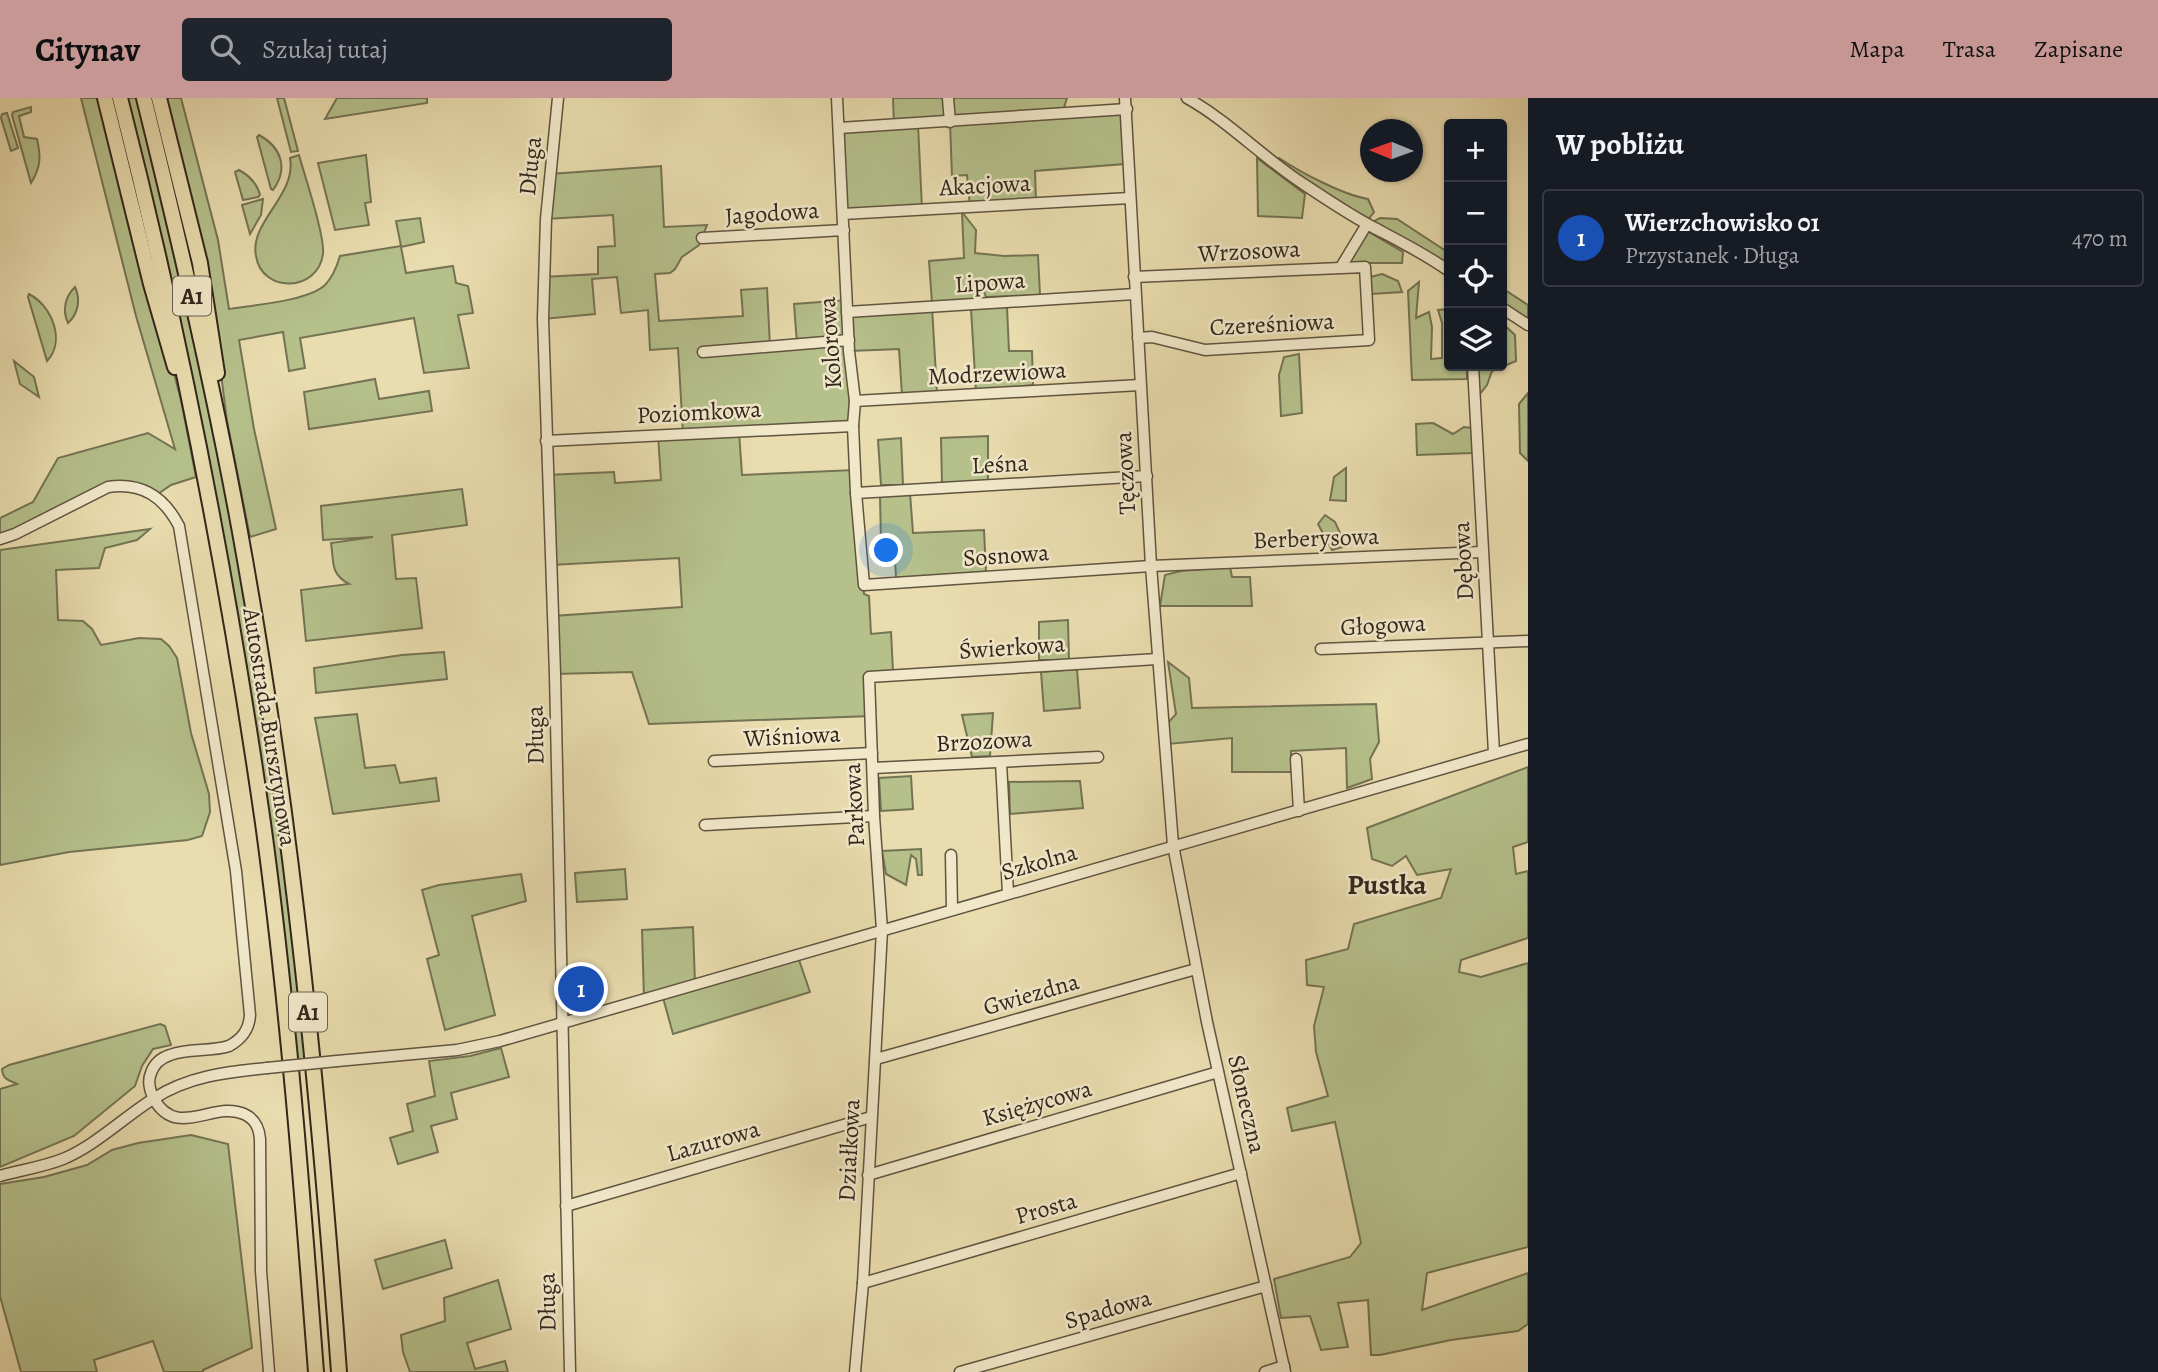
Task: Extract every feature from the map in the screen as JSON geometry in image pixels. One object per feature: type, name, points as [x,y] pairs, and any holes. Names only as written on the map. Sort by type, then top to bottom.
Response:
[{"type":"highway","points":[[105,98],[156,306],[178,376],[209,494]]},
{"type":"highway","name":"Autostrada Bursztynowa","points":[[120,98],[177,334],[237,655],[272,896],[294,1101],[316,1372]]},
{"type":"highway","name":"Autostrada Bursztynowa","points":[[144,98],[197,321],[260,653],[297,915],[318,1108],[339,1372]]},
{"type":"highway","points":[[159,98],[201,263],[232,495]]},
{"type":"street","name":"Długa","points":[[558,98],[543,277],[570,1372]]},
{"type":"street","name":"Kolorowa","points":[[838,98],[847,312],[855,401],[853,426],[856,493],[864,585]]},
{"type":"street","points":[[948,98],[950,122]]},
{"type":"street","name":"Tęczowa","points":[[1125,98],[1150,566],[1173,845]]},
{"type":"street","points":[[1187,98],[1228,126],[1293,178],[1444,268]]},
{"type":"street","points":[[839,128],[1127,109]]},
{"type":"street","name":"Akacjowa","points":[[843,214],[1130,198]]},
{"type":"street","points":[[1341,267],[1367,224]]},
{"type":"street","name":"Jagodowa","points":[[702,239],[844,230]]},
{"type":"street","name":"Wrzosowa","points":[[1134,277],[1366,267],[1369,341]]},
{"type":"street","name":"Lipowa","points":[[847,312],[1135,295]]},
{"type":"street","points":[[1507,311],[1528,325]]},
{"type":"street","name":"Czereśniowa","points":[[1138,338],[1152,337],[1205,350],[1369,341]]},
{"type":"street","points":[[704,352],[849,340]]},
{"type":"street","name":"Dębowa","points":[[1473,371],[1494,753]]},
{"type":"street","name":"Modrzewiowa","points":[[855,401],[1140,385]]},
{"type":"street","name":"Poziomkowa","points":[[547,440],[853,426]]},
{"type":"street","name":"Leśna","points":[[856,493],[1147,476]]},
{"type":"street","points":[[0,539],[108,487],[121,485],[148,492],[162,501],[171,509],[179,526],[236,871],[250,1015],[245,1032],[229,1046],[176,1053],[161,1059],[149,1079],[154,1098],[162,1110],[178,1117],[192,1118],[234,1111],[248,1116],[258,1126],[261,1271],[269,1372]]},
{"type":"street","name":"Berberysowa","points":[[1150,566],[1482,552]]},
{"type":"street","name":"Sosnowa","points":[[864,585],[1150,566]]},
{"type":"street","name":"Głogowa","points":[[1321,649],[1528,640]]},
{"type":"street","name":"Świerkowa","points":[[869,677],[1157,659]]},
{"type":"street","name":"Parkowa","points":[[869,677],[874,816],[882,930]]},
{"type":"street","name":"Szkolna","points":[[0,1176],[64,1159],[154,1098],[200,1078],[227,1072],[467,1048],[500,1041],[1528,744]]},
{"type":"street","name":"Wiśniowa","points":[[714,761],[872,753]]},
{"type":"street","name":"Brzozowa","points":[[873,768],[1098,757]]},
{"type":"street","points":[[1296,759],[1298,811]]},
{"type":"street","points":[[1001,762],[1008,893]]},
{"type":"street","points":[[705,825],[874,816]]},
{"type":"street","name":"Słoneczna","points":[[1173,845],[1218,1072],[1285,1369]]},
{"type":"street","points":[[951,855],[952,909]]},
{"type":"street","name":"Działkowa","points":[[855,1372],[863,1283],[882,930]]},
{"type":"street","name":"Gwiezdna","points":[[876,1059],[1196,969]]},
{"type":"street","name":"Księżycowa","points":[[868,1175],[1218,1072]]},
{"type":"street","name":"Lazurowa","points":[[566,1206],[872,1117]]},
{"type":"street","name":"Prosta","points":[[863,1283],[1241,1173]]},
{"type":"street","name":"Spadowa","points":[[960,1372],[1266,1286]]},
{"type":"street","points":[[1265,1372],[1285,1369]]},
{"type":"green space","points":[[81,98],[101,98],[181,400],[196,477],[171,485],[158,494],[140,485],[121,482],[15,531],[0,535],[0,518],[33,502],[58,458],[148,433],[175,449],[136,316]]},
{"type":"green space","points":[[125,98],[139,98],[225,481],[267,731],[308,1059],[295,1060],[271,849]]},
{"type":"green space","points":[[164,98],[181,98],[218,240],[229,309],[280,302],[317,290],[330,279],[340,256],[401,246],[396,221],[420,218],[424,242],[401,247],[406,273],[453,266],[456,283],[468,286],[473,313],[458,315],[469,368],[424,373],[414,318],[300,338],[305,368],[289,371],[283,332],[239,340],[254,429],[276,529],[250,537],[227,421],[214,319]]},
{"type":"green space","points":[[277,98],[284,98],[298,151],[291,152]]},
{"type":"green space","points":[[337,98],[427,98],[427,103],[325,119]]},
{"type":"green space","points":[[893,98],[1067,98],[1062,114],[1123,110],[1125,164],[1035,171],[1036,203],[970,207],[967,175],[952,176],[950,122],[918,124],[922,209],[843,214],[839,129],[894,125]]},
{"type":"green space","points":[[31,107],[31,112],[19,116],[24,137],[37,139],[38,167],[31,183],[12,115],[13,112]]},
{"type":"green space","points":[[7,113],[18,148],[11,151],[1,118],[2,114]]},
{"type":"green space","points":[[259,135],[273,146],[280,159],[281,174],[273,190],[257,137]]},
{"type":"green space","points":[[299,155],[318,221],[323,254],[319,267],[311,276],[290,284],[268,277],[260,268],[256,244],[259,232],[287,184],[290,158]]},
{"type":"green space","points":[[366,155],[371,202],[365,203],[369,225],[335,230],[318,163]]},
{"type":"green space","points":[[1257,158],[1305,194],[1302,218],[1258,216]]},
{"type":"green space","points":[[1279,158],[1334,188],[1368,199],[1374,212],[1367,221],[1276,162]]},
{"type":"green space","points":[[661,166],[664,227],[707,225],[699,245],[682,257],[675,269],[670,273],[655,274],[659,321],[743,316],[741,290],[767,288],[770,346],[797,344],[794,304],[847,300],[847,311],[932,307],[937,393],[902,395],[899,349],[850,351],[853,426],[739,432],[742,475],[855,470],[864,594],[869,596],[871,634],[891,632],[893,671],[869,672],[871,716],[649,724],[632,672],[555,674],[553,616],[682,607],[679,558],[551,565],[546,475],[614,472],[615,483],[661,480],[658,435],[683,433],[678,348],[650,350],[648,310],[621,313],[617,277],[592,279],[595,314],[543,319],[543,277],[598,274],[598,247],[615,246],[613,215],[546,219],[550,174]]},
{"type":"green space","points":[[239,170],[255,183],[260,195],[258,197],[243,200],[235,172]]},
{"type":"green space","points":[[263,199],[261,215],[250,234],[242,205]]},
{"type":"green space","points":[[962,212],[976,230],[975,253],[1038,255],[1040,295],[986,297],[980,281],[973,300],[932,303],[929,261],[964,258]]},
{"type":"green space","points":[[1380,218],[1397,219],[1444,250],[1444,265],[1371,223]]},
{"type":"green space","points":[[1367,231],[1403,252],[1402,263],[1349,263]]},
{"type":"green space","points":[[1382,274],[1398,281],[1402,292],[1371,294],[1370,277]]},
{"type":"green space","points":[[1419,282],[1416,318],[1429,312],[1432,327],[1431,359],[1442,358],[1442,323],[1438,310],[1444,309],[1444,371],[1467,371],[1467,379],[1412,380],[1408,291]]},
{"type":"green space","points":[[75,287],[78,306],[68,323],[65,304]]},
{"type":"green space","points":[[1507,291],[1528,305],[1528,319],[1507,306]]},
{"type":"green space","points":[[29,294],[44,307],[54,324],[55,344],[47,361],[28,297]]},
{"type":"green space","points":[[1007,307],[1009,351],[1032,351],[1033,385],[976,391],[971,309]]},
{"type":"green space","points":[[1507,328],[1515,335],[1516,361],[1507,365]]},
{"type":"green space","points":[[1299,354],[1302,413],[1281,416],[1279,375],[1284,357]]},
{"type":"green space","points":[[14,361],[34,377],[39,397],[20,384]]},
{"type":"green space","points":[[1477,371],[1492,371],[1487,385],[1479,395]]},
{"type":"green space","points":[[375,379],[379,399],[429,391],[432,411],[309,429],[304,392]]},
{"type":"green space","points":[[1528,393],[1528,461],[1520,453],[1519,404]]},
{"type":"green space","points":[[1433,423],[1453,434],[1464,427],[1472,428],[1473,453],[1417,455],[1416,424]]},
{"type":"green space","points":[[988,436],[988,481],[942,483],[941,438]]},
{"type":"green space","points":[[901,438],[903,485],[881,485],[878,440]]},
{"type":"green space","points":[[1346,468],[1346,501],[1330,500],[1334,477]]},
{"type":"green space","points":[[462,489],[467,525],[392,535],[396,579],[416,578],[422,628],[306,641],[301,590],[349,584],[336,572],[331,543],[373,537],[323,540],[321,506]]},
{"type":"green space","points":[[910,493],[913,533],[984,530],[986,572],[896,578],[894,541],[881,542],[880,496]]},
{"type":"green space","points":[[1325,515],[1335,522],[1346,546],[1332,550],[1318,524]]},
{"type":"green space","points":[[150,529],[137,540],[105,548],[99,568],[56,570],[58,620],[83,621],[92,629],[101,645],[139,638],[161,639],[177,658],[191,733],[209,794],[210,812],[202,836],[188,840],[69,852],[0,865],[0,550]]},
{"type":"green space","points":[[1230,567],[1232,577],[1250,577],[1252,606],[1160,606],[1165,575]]},
{"type":"green space","points":[[1068,620],[1069,660],[1039,660],[1039,622]]},
{"type":"green space","points":[[444,652],[447,679],[316,693],[314,668],[402,655]]},
{"type":"green space","points":[[1168,662],[1189,678],[1192,708],[1376,704],[1379,742],[1370,759],[1372,779],[1347,788],[1346,748],[1291,751],[1291,772],[1232,772],[1232,738],[1168,744],[1167,724],[1176,714]]},
{"type":"green space","points":[[1077,669],[1080,708],[1044,711],[1041,672]]},
{"type":"green space","points":[[993,713],[990,756],[972,757],[962,715]]},
{"type":"green space","points":[[357,714],[365,768],[395,765],[400,783],[436,778],[439,801],[333,814],[315,718]]},
{"type":"green space","points":[[1528,767],[1528,842],[1513,847],[1516,874],[1528,871],[1528,938],[1461,960],[1459,972],[1481,977],[1528,963],[1528,1247],[1427,1273],[1422,1310],[1528,1273],[1528,1324],[1518,1331],[1371,1355],[1368,1300],[1338,1303],[1348,1347],[1321,1350],[1310,1316],[1281,1318],[1274,1279],[1350,1257],[1361,1243],[1335,1122],[1292,1131],[1287,1108],[1328,1096],[1316,1052],[1314,1026],[1324,987],[1307,985],[1306,960],[1348,949],[1354,924],[1441,898],[1451,869],[1417,875],[1406,856],[1392,866],[1372,859],[1367,828]]},
{"type":"green space","points":[[911,776],[913,809],[881,811],[879,778]]},
{"type":"green space","points":[[1080,781],[1083,808],[1010,814],[1009,782]]},
{"type":"green space","points":[[921,849],[922,875],[918,875],[916,859],[911,855],[906,885],[886,874],[882,851]]},
{"type":"green space","points":[[625,869],[627,899],[577,902],[575,873]]},
{"type":"green space","points":[[521,874],[526,901],[472,916],[495,1015],[445,1030],[427,959],[439,955],[422,890],[439,885]]},
{"type":"green space","points":[[693,927],[695,984],[797,954],[810,992],[673,1034],[662,994],[644,999],[642,930]]},
{"type":"green space","points":[[160,1024],[165,1026],[171,1045],[153,1049],[142,1066],[135,1086],[74,1136],[0,1167],[0,1089],[17,1084],[5,1078],[2,1069]]},
{"type":"green space","points":[[501,1048],[509,1077],[451,1093],[457,1119],[431,1126],[438,1152],[398,1164],[390,1138],[413,1131],[407,1104],[435,1096],[429,1061],[470,1056]]},
{"type":"green space","points":[[191,1135],[228,1144],[252,1348],[203,1372],[164,1372],[153,1341],[94,1360],[97,1372],[21,1372],[0,1296],[0,1184],[44,1177],[87,1165],[112,1150],[138,1143]]},
{"type":"green space","points":[[445,1240],[452,1268],[383,1289],[375,1260]]},
{"type":"green space","points":[[498,1280],[511,1329],[467,1343],[475,1369],[505,1361],[508,1372],[410,1372],[401,1335],[445,1321],[444,1298]]},
{"type":"place","name":"Wierzchowisko 01","points":[[581,989]]},
{"type":"district","name":"Pustka","points":[[1387,885]]}]
